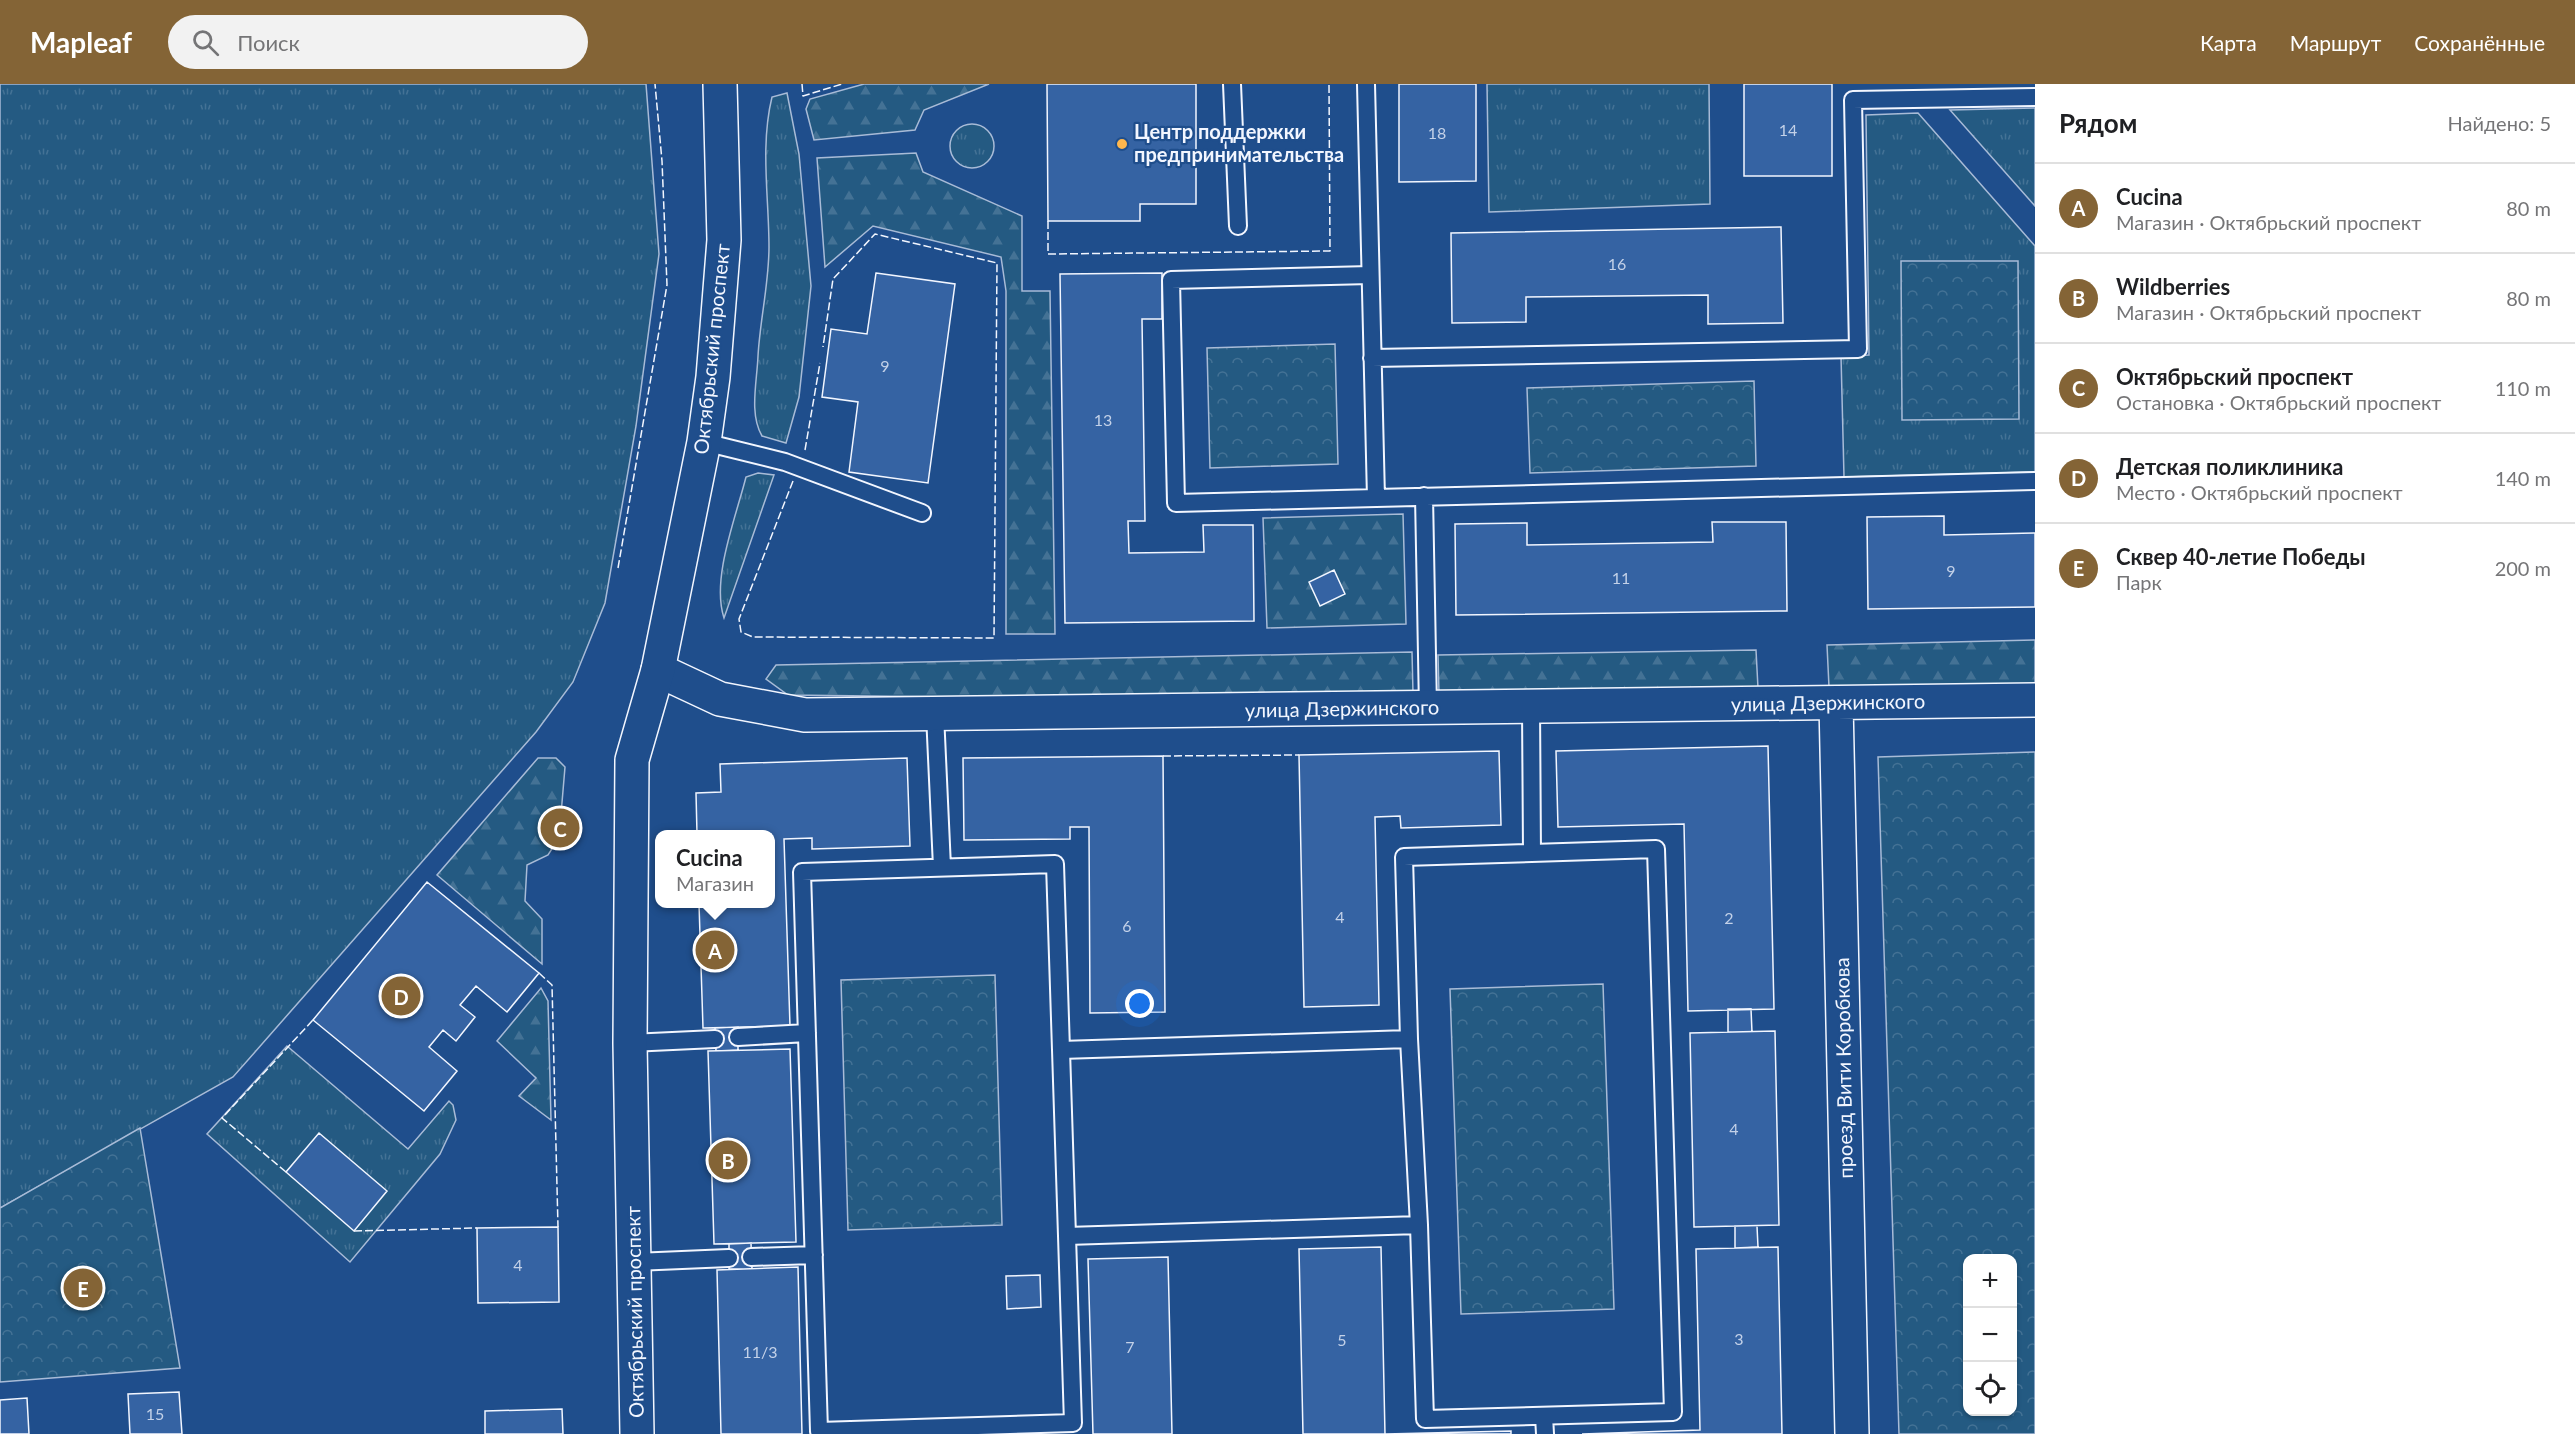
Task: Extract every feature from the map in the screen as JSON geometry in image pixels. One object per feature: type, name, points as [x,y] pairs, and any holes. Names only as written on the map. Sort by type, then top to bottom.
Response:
[{"type":"street","name":"Октябрьский проспект","points":[[637,1434],[630,1043],[632,760],[658,670],[704,442],[713,377],[723,250],[720,84]]},
{"type":"street","name":"улица Дзержинского","points":[[658,670],[720,699],[805,715],[2035,700]]},
{"type":"street","name":"проезд Вити Коробкова","points":[[1836,703],[1852,1434]]},
{"type":"lane","points":[[1232,84],[1238,226]]},
{"type":"lane","points":[[1366,84],[1376,498]]},
{"type":"lane","points":[[1372,358],[1858,349],[1853,100],[2035,97]]},
{"type":"lane","points":[[1370,275],[1171,280],[1176,502],[2035,481]]},
{"type":"lane","points":[[704,442],[785,462],[921,513]]},
{"type":"lane","points":[[1424,496],[1428,708]]},
{"type":"lane","points":[[1531,706],[1532,853]]},
{"type":"lane","points":[[935,714],[942,867]]},
{"type":"lane","points":[[1656,849],[1673,1412],[1425,1419],[1404,857],[1532,853],[1656,849]]},
{"type":"lane","points":[[1055,864],[1073,1423],[1052,1429],[819,1431],[802,872],[942,867],[1055,864]]},
{"type":"lane","points":[[738,1037],[807,1033]]},
{"type":"lane","points":[[630,1043],[715,1039]]},
{"type":"lane","points":[[1061,1050],[1409,1039]]},
{"type":"lane","points":[[1067,1236],[1419,1225]]},
{"type":"lane","points":[[751,1257],[814,1255]]},
{"type":"lane","points":[[635,1262],[729,1258]]},
{"type":"lane","points":[[1544,1416],[1545,1434]]},
{"type":"green space","points":[[0,84],[646,84],[659,254],[636,426],[605,603],[573,682],[536,732],[233,1077],[0,1208]]},
{"type":"green space","points":[[864,84],[989,84],[924,110],[915,130],[814,140],[806,109],[810,99]]},
{"type":"green space","points":[[1487,84],[1709,84],[1710,204],[1489,212]]},
{"type":"green space","points":[[787,93],[799,154],[811,286],[799,397],[786,443],[762,436],[756,418],[755,397],[769,261],[766,134],[772,97]]},
{"type":"green space","points":[[2035,108],[2035,206],[1950,110]]},
{"type":"green space","points":[[1918,113],[2035,246],[2035,472],[1844,477],[1841,356],[1869,355],[1866,115]]},
{"type":"green space","points":[[972,124],[987,131],[994,146],[987,161],[972,168],[957,161],[950,146],[957,131]]},
{"type":"green space","points":[[916,153],[923,172],[1022,216],[1022,291],[1050,291],[1055,634],[1006,634],[1006,291],[1001,257],[873,226],[825,267],[817,158]]},
{"type":"green space","points":[[1901,261],[2018,261],[2019,419],[1902,420]]},
{"type":"green space","points":[[1335,344],[1338,464],[1210,468],[1207,348]]},
{"type":"green space","points":[[1754,381],[1756,466],[1530,473],[1527,388]]},
{"type":"green space","points":[[758,473],[774,475],[724,618],[721,585],[726,548],[746,477]]},
{"type":"green space","points":[[1403,514],[1406,624],[1267,628],[1263,518]]},
{"type":"green space","points":[[2035,640],[2035,684],[1829,687],[1827,645]]},
{"type":"green space","points":[[1756,650],[1758,688],[1439,693],[1438,655]]},
{"type":"green space","points":[[1412,652],[1413,693],[1050,698],[788,695],[766,679],[776,665]]},
{"type":"green space","points":[[2035,752],[2035,1434],[1899,1434],[1878,757]]},
{"type":"green space","points":[[538,758],[556,758],[565,767],[559,838],[548,855],[527,865],[525,901],[542,919],[542,964],[437,875]]},
{"type":"green space","points":[[995,975],[1002,1225],[848,1230],[841,980]]},
{"type":"green space","points":[[1603,984],[1614,1309],[1461,1314],[1450,989]]},
{"type":"green space","points":[[541,988],[548,1001],[551,1120],[519,1096],[536,1078],[497,1041]]},
{"type":"green space","points":[[287,1046],[408,1149],[449,1101],[453,1105],[456,1120],[440,1154],[350,1262],[207,1134]]},
{"type":"green space","points":[[140,1128],[180,1368],[0,1382],[0,1208]]},
{"type":"building","name":"Центр поддержки предпринимательства","points":[[1047,84],[1196,84],[1196,204],[1140,204],[1140,221],[1048,221]]},
{"type":"building","points":[[1399,84],[1476,84],[1476,181],[1399,182]]},
{"type":"building","points":[[1744,84],[1832,84],[1832,176],[1744,176]]},
{"type":"building","points":[[1781,227],[1783,323],[1708,324],[1708,295],[1526,297],[1526,322],[1452,323],[1451,233]]},
{"type":"building","points":[[876,273],[955,284],[928,483],[849,472],[858,402],[822,397],[831,329],[867,334]]},
{"type":"building","points":[[1162,273],[1162,319],[1142,319],[1145,521],[1128,521],[1129,553],[1204,552],[1203,525],[1253,525],[1254,621],[1065,623],[1060,274]]},
{"type":"building","points":[[1944,516],[1944,535],[2035,533],[2035,607],[1868,609],[1867,517]]},
{"type":"building","points":[[1712,522],[1786,522],[1787,611],[1456,615],[1455,524],[1527,523],[1527,545],[1713,542]]},
{"type":"building","points":[[1334,570],[1345,594],[1320,606],[1309,582]]},
{"type":"building","points":[[1768,746],[1774,1009],[1688,1011],[1684,824],[1558,827],[1556,751]]},
{"type":"building","points":[[1499,751],[1501,825],[1401,828],[1400,816],[1375,817],[1379,1005],[1304,1007],[1299,755]]},
{"type":"building","points":[[1163,756],[1165,1012],[1090,1013],[1089,827],[1070,827],[1070,839],[964,840],[963,758]]},
{"type":"building","points":[[907,758],[910,846],[812,849],[812,838],[784,839],[790,1026],[703,1028],[699,908],[775,908],[775,830],[697,830],[696,793],[721,792],[720,764]]},
{"type":"building","points":[[427,882],[539,973],[507,1012],[476,986],[460,1005],[475,1017],[456,1041],[443,1030],[429,1047],[457,1071],[424,1111],[313,1020]]},
{"type":"building","points":[[1728,1009],[1751,1009],[1752,1032],[1728,1032]]},
{"type":"building","points":[[738,1027],[738,1050],[716,1051],[715,1028]]},
{"type":"building","points":[[1775,1031],[1779,1225],[1694,1227],[1690,1033]]},
{"type":"building","points":[[790,1049],[796,1242],[714,1244],[708,1051]]},
{"type":"building","points":[[319,1133],[387,1191],[354,1231],[286,1172]]},
{"type":"building","points":[[1735,1226],[1757,1226],[1758,1247],[1735,1248]]},
{"type":"building","points":[[558,1227],[559,1302],[478,1303],[477,1228]]},
{"type":"building","points":[[751,1243],[752,1269],[729,1269],[729,1244]]},
{"type":"building","points":[[1381,1247],[1385,1434],[1303,1434],[1299,1249]]},
{"type":"building","points":[[1778,1247],[1782,1434],[1582,1434],[1700,1430],[1696,1249]]},
{"type":"building","points":[[1168,1257],[1172,1434],[1093,1434],[1088,1259]]},
{"type":"building","points":[[798,1267],[802,1434],[721,1434],[717,1270]]},
{"type":"building","points":[[1040,1275],[1041,1307],[1007,1309],[1006,1276]]},
{"type":"building","points":[[179,1392],[182,1434],[130,1434],[128,1394]]},
{"type":"building","points":[[27,1398],[29,1434],[0,1434],[0,1400]]},
{"type":"building","points":[[562,1409],[563,1434],[485,1434],[485,1411]]},
{"type":"building","points":[[1511,1431],[1511,1434],[1385,1434]]},
{"type":"fence","points":[[618,568],[667,285],[662,161],[655,84]]},
{"type":"fence","points":[[802,84],[803,96],[842,84]]},
{"type":"fence","points":[[1048,221],[1048,254],[1330,251],[1329,84]]},
{"type":"fence","points":[[793,481],[739,619],[741,632],[753,637],[994,638],[997,263],[875,234],[833,279],[823,347]]},
{"type":"fence","points":[[805,450],[820,363]]},
{"type":"fence","points":[[1163,756],[1299,755]]},
{"type":"fence","points":[[539,973],[552,985],[558,1227]]},
{"type":"fence","points":[[286,1172],[222,1118],[313,1020]]},
{"type":"fence","points":[[354,1231],[477,1228]]},
{"type":"place","name":"Центр поддержки предпринимательства","points":[[1122,144]]},
{"type":"place","name":"Октябрьский проспект","points":[[560,828]]},
{"type":"place","name":"Cucina","points":[[715,950]]},
{"type":"place","name":"Детская поликлиника","points":[[401,996]]},
{"type":"place","name":"Wildberries","points":[[728,1160]]},
{"type":"place","name":"Сквер 40-летие Победы","points":[[83,1288]]}]
